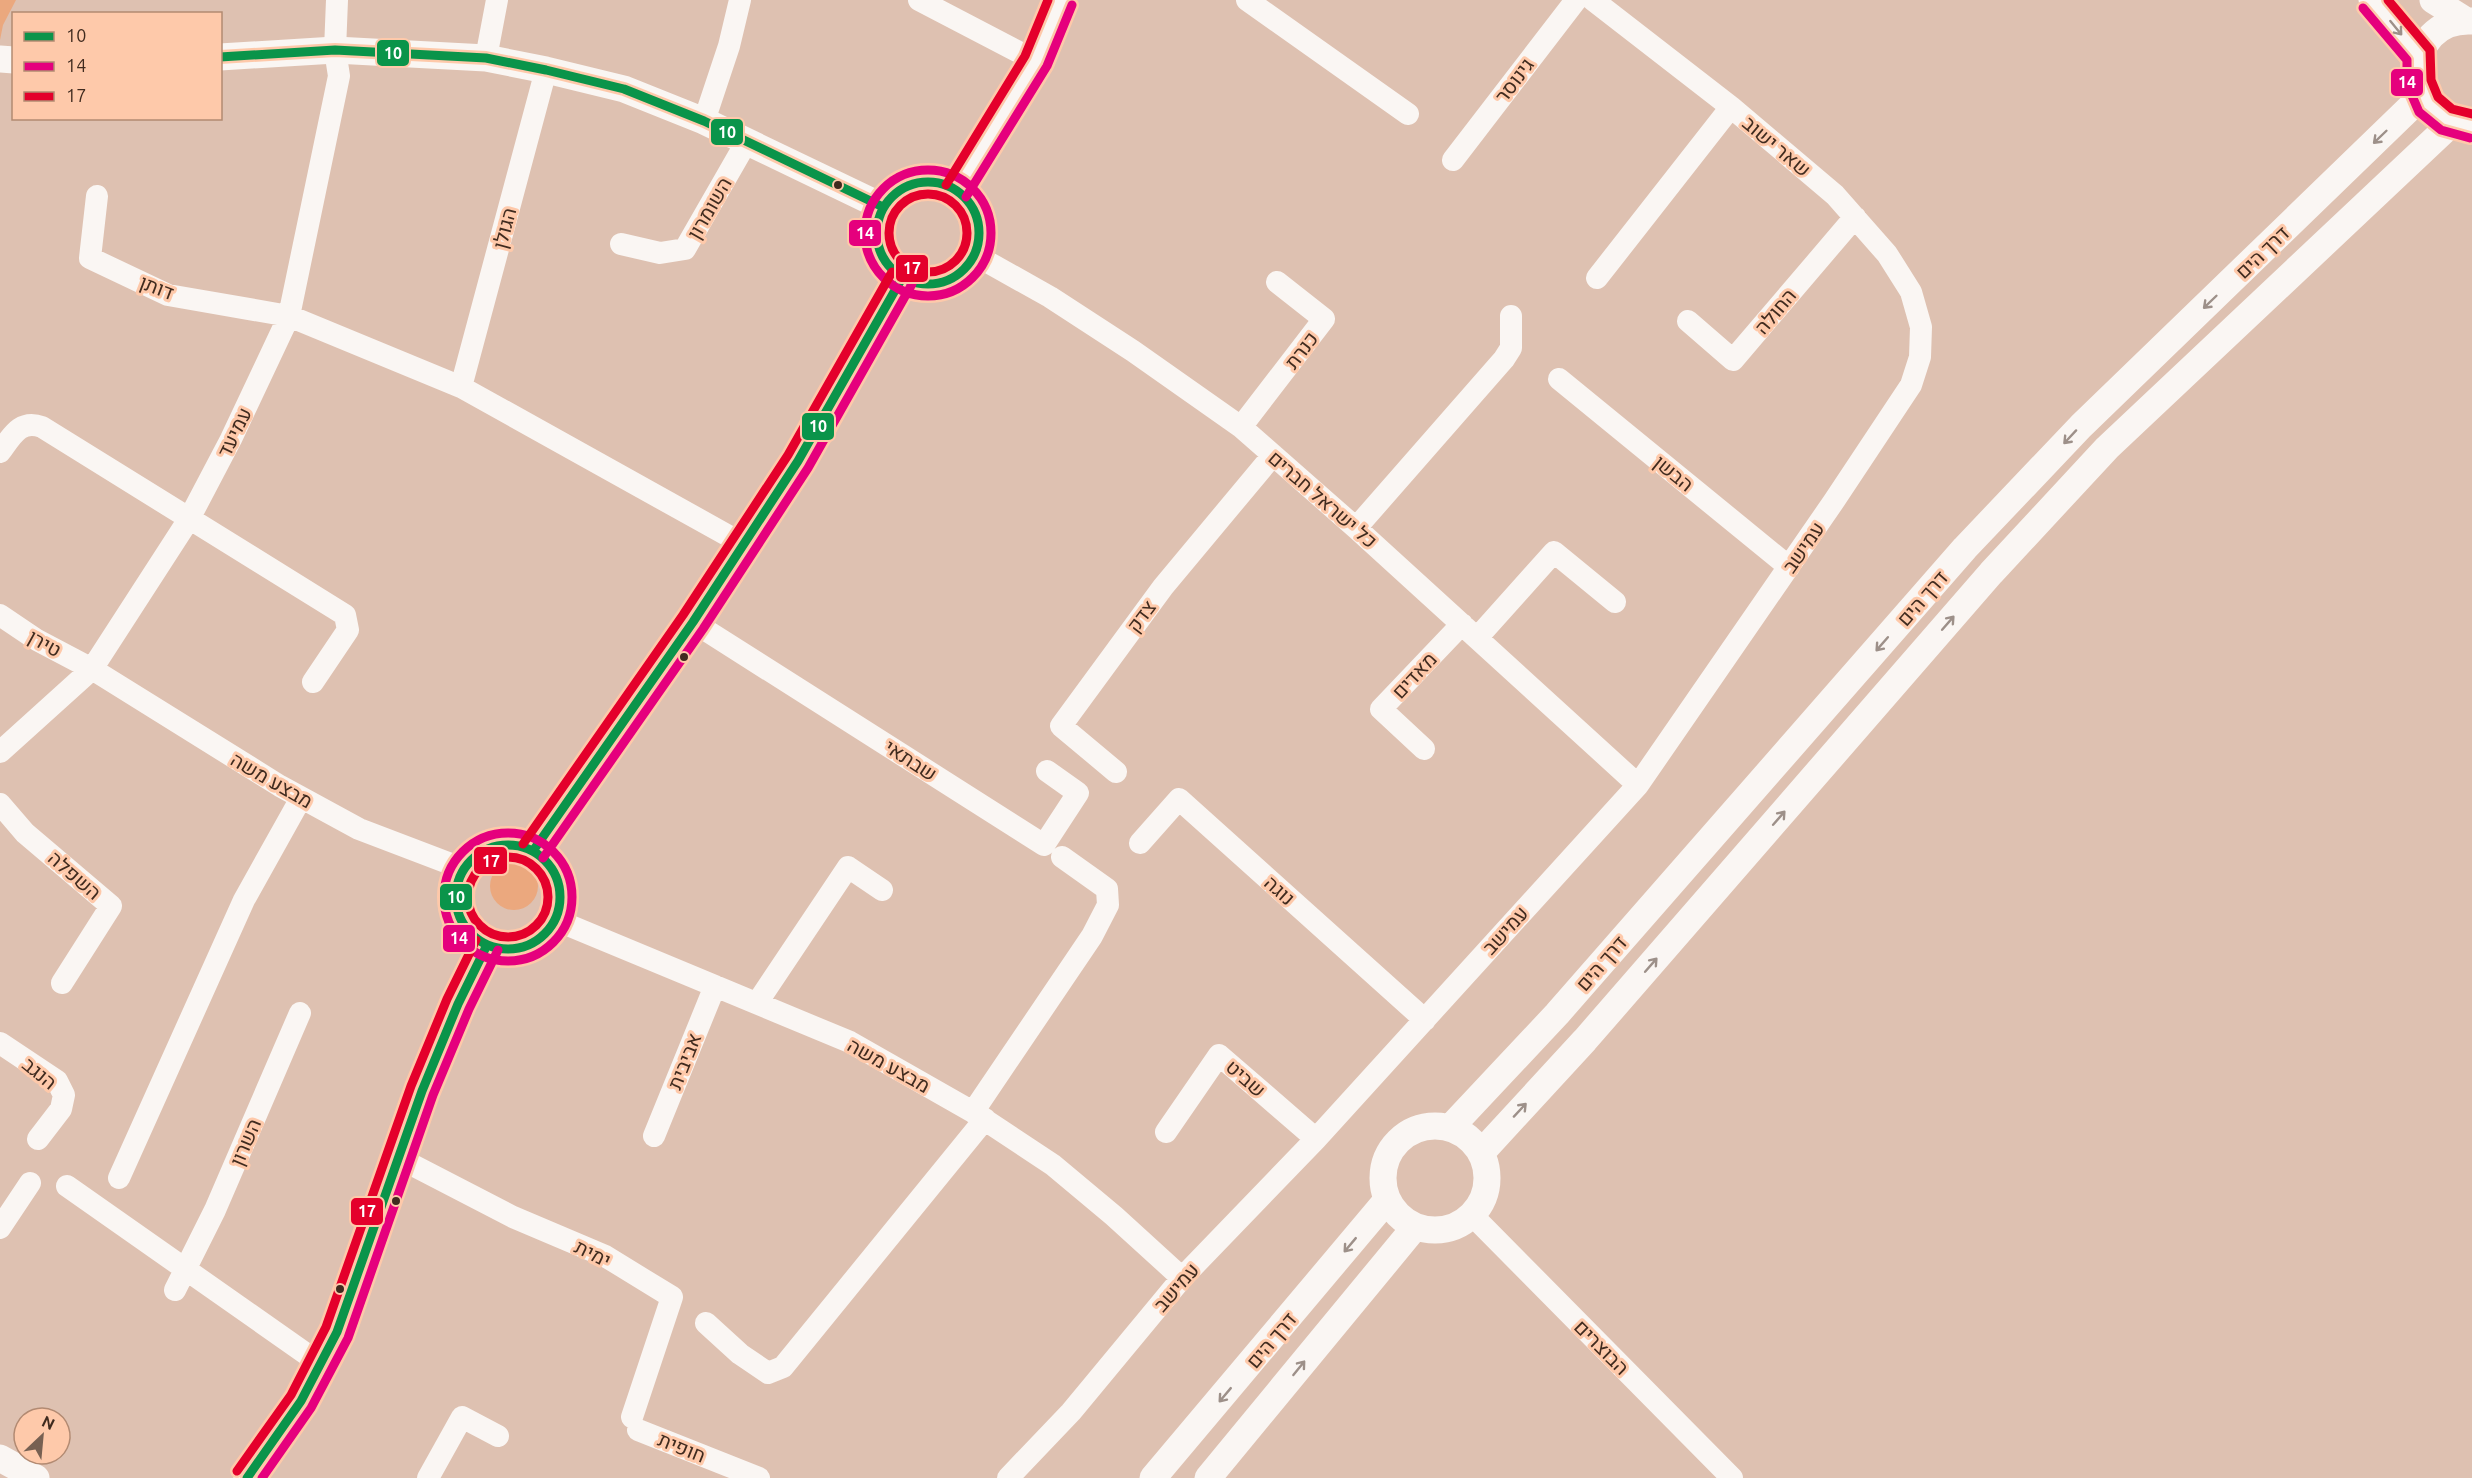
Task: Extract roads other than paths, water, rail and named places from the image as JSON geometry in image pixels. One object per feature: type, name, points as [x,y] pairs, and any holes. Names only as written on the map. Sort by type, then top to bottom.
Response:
[{"type":"street","name":"עמיעד","points":[[0,752],[92,669],[189,519],[231,439],[289,316],[339,76],[335,50],[337,0]]},
{"type":"street","points":[[486,58],[497,0]]},
{"type":"street","points":[[704,121],[729,46],[740,0]]},
{"type":"street","points":[[920,0],[1036,61]]},
{"type":"street","points":[[956,191],[1036,61],[1061,0]]},
{"type":"street","points":[[1247,0],[1408,114]]},
{"type":"street","name":"גינוסר","points":[[1454,160],[1576,0]]},
{"type":"street","name":"שאר ישוב","points":[[1593,0],[1731,107],[1835,195],[1887,254],[1911,292],[1921,327]]},
{"type":"street","points":[[2372,0],[2419,56]]},
{"type":"street","points":[[2433,0],[2468,21]]},
{"type":"street","points":[[2462,124],[2440,117],[2422,96],[2417,76],[2419,56],[2424,46],[2448,24],[2468,21]]},
{"type":"street","points":[[222,57],[335,50],[486,58],[546,70],[624,89],[704,121],[883,207]]},
{"type":"street","name":"הגולן","points":[[462,387],[546,70]]},
{"type":"street","name":"דרך הים","points":[[1450,1128],[1557,1014],[1973,540],[2081,426],[2422,96]]},
{"type":"street","points":[[1597,278],[1731,107]]},
{"type":"street","name":"דרך הים","points":[[1480,1153],[1593,1031],[1991,573],[2107,448],[2462,124]]},
{"type":"street","name":"השומרון","points":[[621,244],[660,253],[685,249],[747,141]]},
{"type":"street","points":[[925,182],[941,184],[956,191],[975,213],[979,241],[975,255],[965,269],[943,282],[918,284],[902,278],[883,259],[878,246],[877,226],[883,207],[894,194],[909,186],[925,182]]},
{"type":"street","name":"דותן","points":[[97,196],[90,258],[168,295],[289,316]]},
{"type":"street","name":"החולה","points":[[1688,321],[1733,360],[1855,217]]},
{"type":"street","name":"כל ישראל חברים","points":[[975,255],[1086,321],[1241,427],[1638,784]]},
{"type":"street","points":[[533,851],[693,622],[798,461],[902,278]]},
{"type":"street","name":"כנרת","points":[[1241,427],[1324,319],[1277,282]]},
{"type":"street","points":[[289,316],[462,387],[742,544]]},
{"type":"street","points":[[1356,528],[1504,359],[1511,348],[1511,316]]},
{"type":"street","name":"עמישב","points":[[1008,1478],[1071,1412],[1182,1278],[1316,1140],[1638,784],[1789,567],[1911,385],[1920,357],[1921,327]]},
{"type":"street","name":"הבשן","points":[[1559,379],[1789,567]]},
{"type":"street","points":[[0,452],[23,425],[32,423],[42,427],[189,519],[307,589],[345,615],[348,630],[313,682]]},
{"type":"street","name":"צדק","points":[[1116,772],[1061,726],[1163,587],[1273,455]]},
{"type":"street","points":[[1470,631],[1554,552],[1615,602]]},
{"type":"street","name":"טירן","points":[[0,615],[38,640],[92,669]]},
{"type":"street","name":"שבתאי","points":[[693,622],[1044,845],[1078,793],[1047,771]]},
{"type":"street","name":"מאדים","points":[[1424,749],[1381,710],[1470,631]]},
{"type":"street","name":"מבצע משה","points":[[92,669],[301,798],[359,829],[464,869]]},
{"type":"street","points":[[119,1179],[244,900],[301,798]]},
{"type":"street","name":"נוגה","points":[[1140,843],[1179,799],[1425,1020]]},
{"type":"street","name":"השפלה","points":[[0,804],[26,833],[111,906],[62,983]]},
{"type":"street","points":[[518,846],[533,851],[546,861],[558,881],[561,905],[556,920],[549,931],[526,946],[513,950],[487,945],[469,931],[458,912],[456,897],[458,882],[464,869],[474,857],[495,847],[518,846]]},
{"type":"street","points":[[706,1323],[740,1354],[768,1373],[783,1367],[979,1116],[1092,936],[1108,905],[1107,889],[1062,857]]},
{"type":"street","points":[[757,1003],[848,867],[882,890]]},
{"type":"street","name":"מבצע משה","points":[[556,920],[850,1042],[979,1116],[1053,1166],[1182,1278]]},
{"type":"street","points":[[247,1478],[301,1401],[322,1365],[364,1261],[422,1090],[458,1004],[487,945]]},
{"type":"street","name":"אביבית","points":[[654,1136],[715,986]]},
{"type":"street","name":"השרון","points":[[175,1290],[215,1210],[300,1013]]},
{"type":"street","name":"הנגב","points":[[0,1043],[57,1081],[64,1095],[61,1109],[38,1139]]},
{"type":"street","name":"שביט","points":[[1166,1132],[1219,1055],[1316,1140]]},
{"type":"street","points":[[1427,1126],[1450,1128],[1471,1140],[1480,1153],[1486,1164],[1487,1187],[1481,1204],[1472,1215],[1451,1229],[1435,1231],[1415,1227],[1397,1215],[1387,1200],[1382,1183],[1384,1165],[1395,1144],[1409,1132],[1427,1126]]},
{"type":"street","name":"ימית","points":[[399,1158],[513,1217],[605,1256],[672,1297],[635,1423]]},
{"type":"street","points":[[0,1228],[30,1182]]},
{"type":"street","points":[[67,1186],[322,1365]]},
{"type":"street","name":"דרך הים","points":[[1153,1478],[1387,1200]]},
{"type":"street","name":"הבוצרים","points":[[1472,1215],[1732,1478]]},
{"type":"street","name":"דרך הים","points":[[1208,1478],[1415,1227]]},
{"type":"street","points":[[428,1478],[462,1417],[498,1436]]},
{"type":"street","name":"חופית","points":[[635,1423],[759,1478]]},
{"type":"street","points":[[0,1458],[36,1478]]}]
